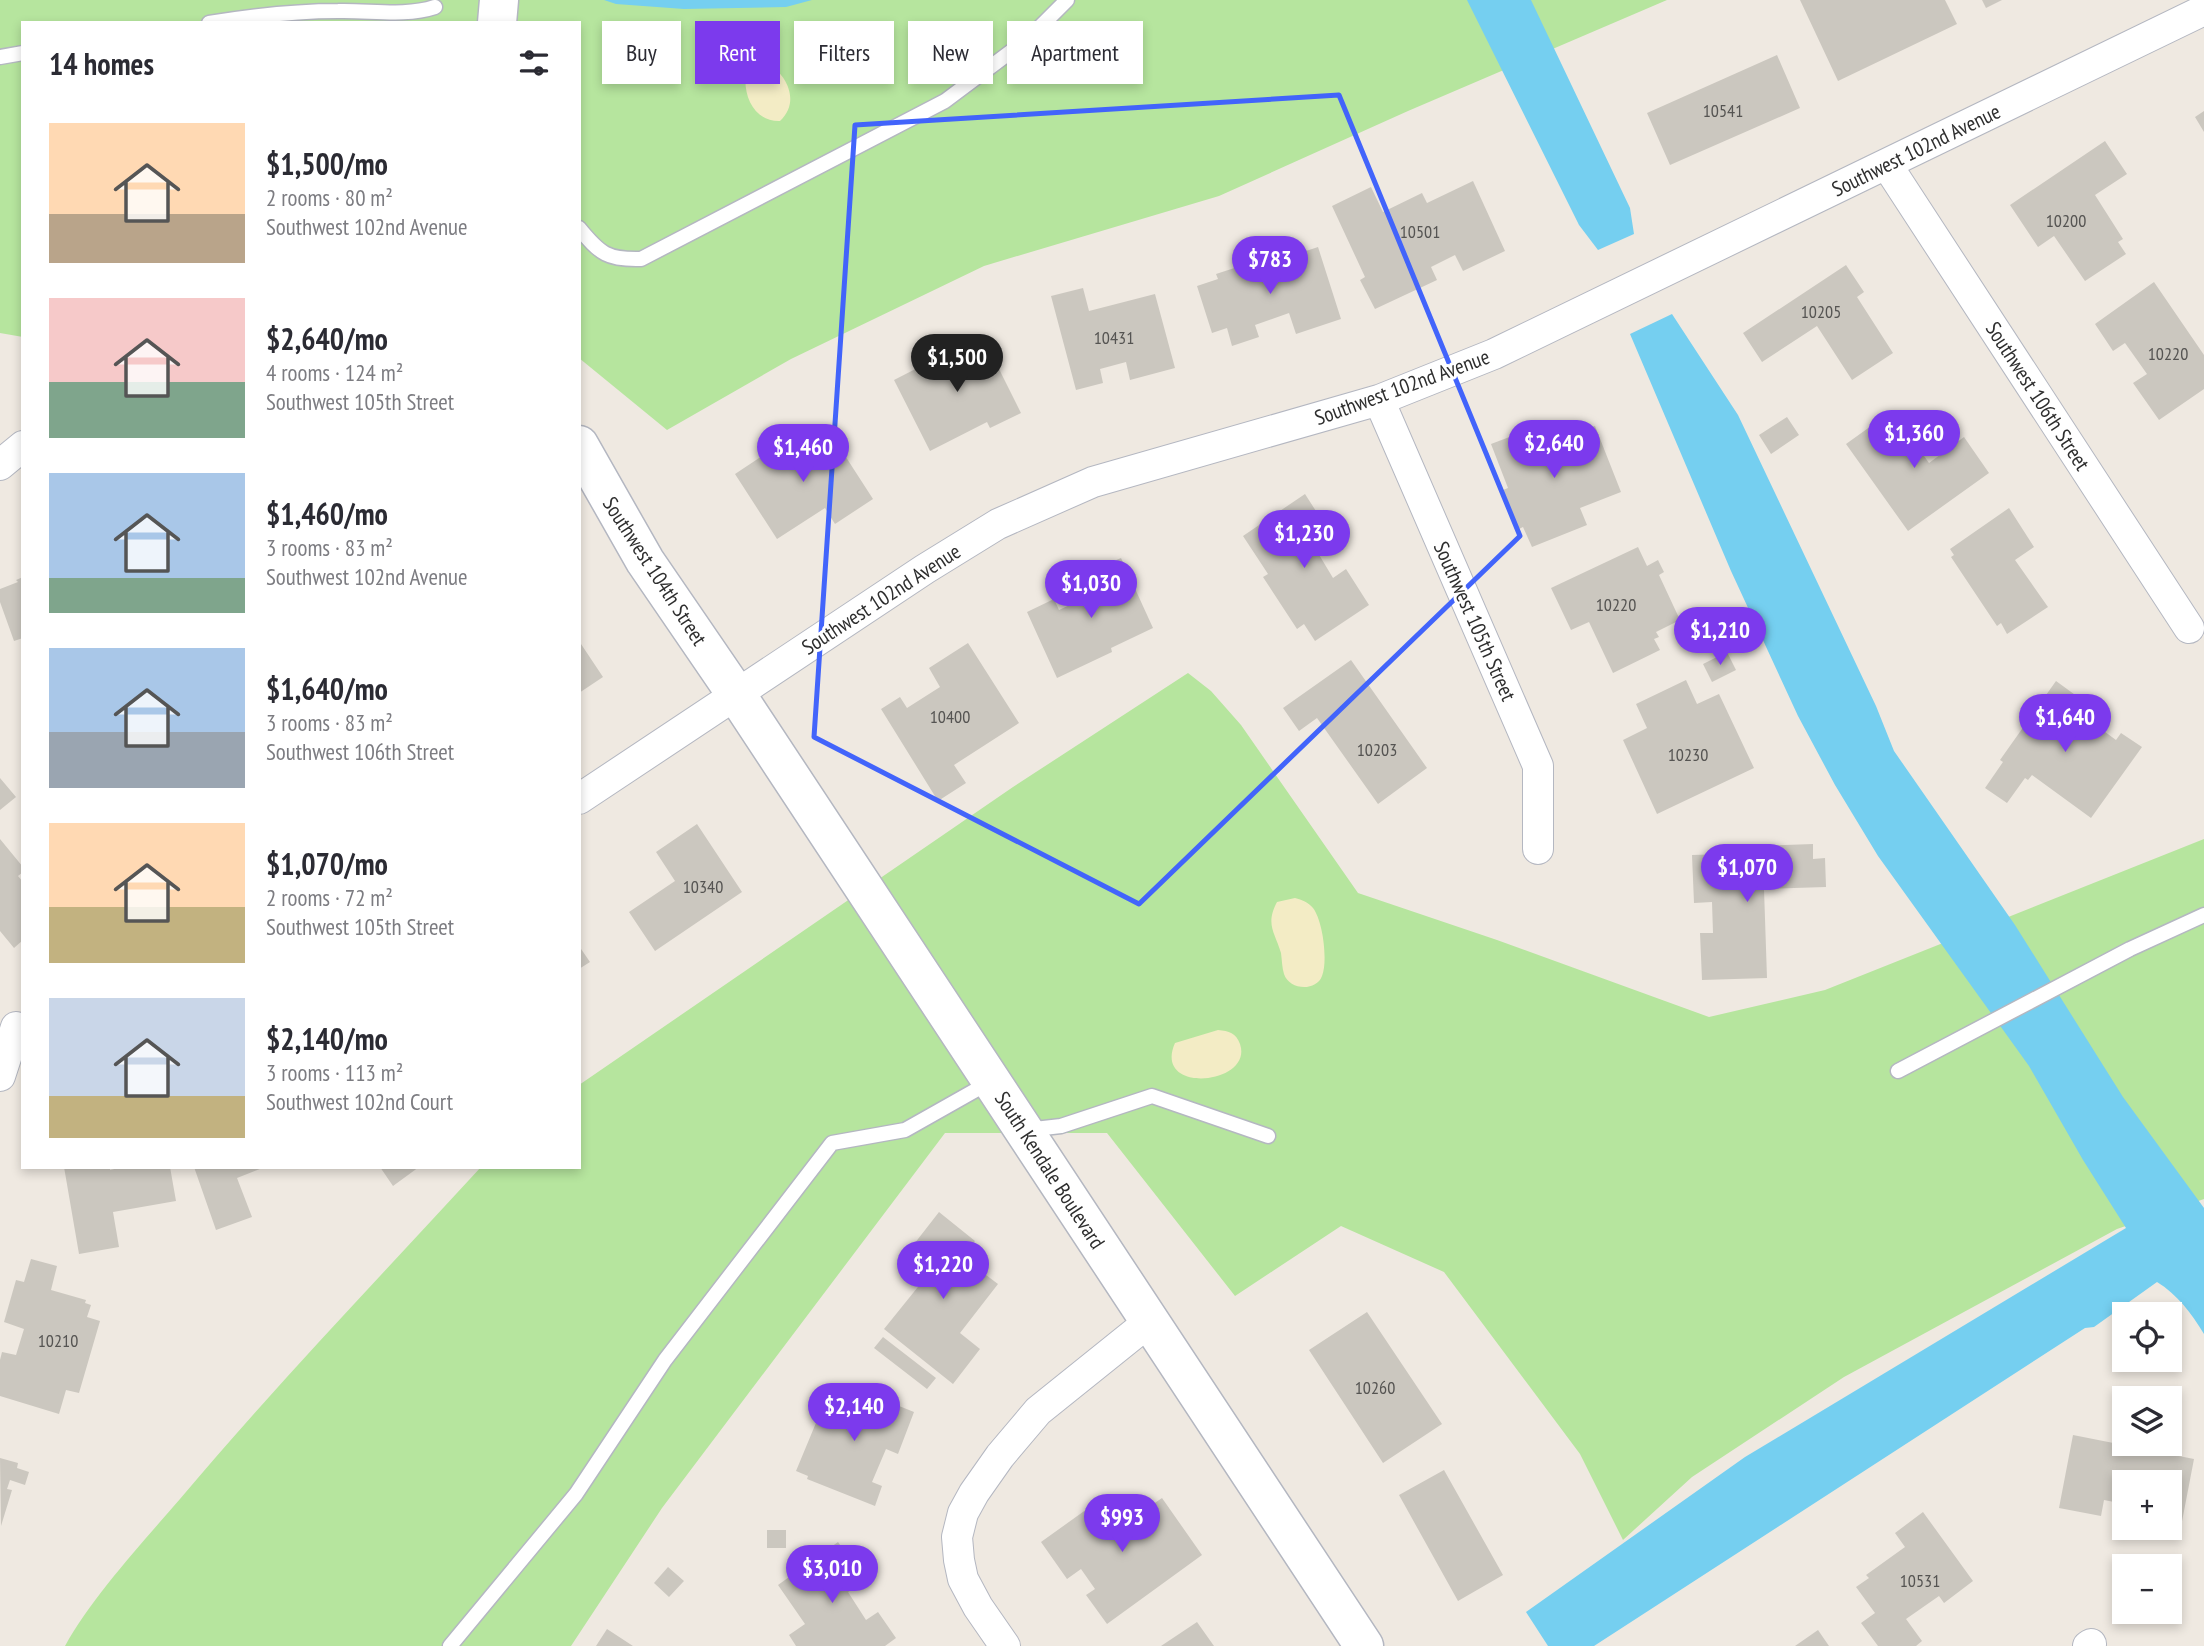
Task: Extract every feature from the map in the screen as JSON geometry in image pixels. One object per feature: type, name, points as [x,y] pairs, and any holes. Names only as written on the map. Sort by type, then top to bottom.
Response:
[{"type":"street","points":[[497,21],[499,0]]},
{"type":"street","name":"Southwest 102nd Avenue","points":[[581,798],[964,544],[1045,501],[1120,474],[1379,400],[1494,354],[2204,10]]},
{"type":"street","name":"Southwest 106th Street","points":[[1887,165],[2189,628]]},
{"type":"street","name":"Southwest 105th Street","points":[[1379,400],[1538,766],[1538,849]]},
{"type":"street","points":[[0,465],[21,448]]},
{"type":"street","name":"Southwest 104th Street","points":[[581,449],[645,561],[736,694]]},
{"type":"street","name":"South Kendale Boulevard","points":[[736,694],[1364,1646]]},
{"type":"street","points":[[0,1076],[13,1026]]},
{"type":"street","points":[[1004,1646],[978,1607],[963,1578],[957,1537],[963,1513],[974,1493],[1038,1411],[1150,1321]]},
{"type":"lane","points":[[581,230],[593,245],[616,260],[641,259],[945,101],[1029,38],[1067,0]]},
{"type":"lane","points":[[220,21],[255,15],[337,10],[421,11],[435,7]]},
{"type":"lane","points":[[0,57],[21,53]]},
{"type":"lane","points":[[1898,1071],[1980,1030],[2068,981],[2204,915]]},
{"type":"lane","points":[[450,1646],[576,1494],[665,1360],[832,1143],[905,1130],[992,1081]]},
{"type":"lane","points":[[1024,1130],[1061,1126],[1152,1096],[1268,1136]]},
{"type":"highlighted area","points":[[1339,95],[1520,536],[1139,904],[814,737],[855,125]]},
{"type":"green space","points":[[0,0],[1667,0],[1408,111],[1219,196],[984,266],[791,359],[667,430],[581,360],[581,21],[21,21],[21,337],[0,333]]},
{"type":"green space","points":[[1188,673],[1211,691],[1241,725],[1358,893],[1709,1017],[1825,990],[2204,839],[2204,1199],[2117,1229],[1844,1377],[1692,1477],[1623,1540],[1580,1454],[1444,1272],[1341,1226],[1235,1296],[1107,1133],[945,1133],[662,1508],[571,1646],[65,1646],[104,1589],[216,1457],[479,1169],[581,1169],[581,1084],[1013,787]]},
{"type":"sand","points":[[780,74],[790,93],[787,112],[780,121],[761,116],[754,109],[746,84],[780,84]]},
{"type":"sand","points":[[1295,898],[1313,908],[1324,941],[1325,961],[1322,976],[1309,987],[1297,986],[1287,979],[1271,923],[1277,902]]},
{"type":"sand","points":[[1218,1030],[1232,1033],[1240,1044],[1240,1058],[1233,1068],[1220,1075],[1204,1078],[1189,1077],[1177,1071],[1172,1060],[1175,1043]]},
{"type":"water","points":[[604,0],[812,0],[786,7],[684,9],[616,4]]},
{"type":"water","points":[[1467,0],[1531,0],[1630,208],[1634,234],[1598,250],[1579,225]]},
{"type":"water","points":[[1672,314],[1738,415],[1876,706],[1894,751],[2015,925],[2123,1097],[2204,1208],[2204,1334],[2182,1302],[2157,1282],[2129,1302],[2112,1302],[2112,1314],[2094,1327],[2085,1328],[1594,1646],[1548,1646],[1526,1612],[1745,1457],[2126,1228],[2029,1066],[1878,856],[1835,785],[1798,716],[1731,571],[1630,334]]},
{"type":"building","points":[[1800,0],[1945,0],[1957,24],[1838,81]]},
{"type":"building","points":[[1982,0],[2002,0],[1986,8]]},
{"type":"building","points":[[1777,55],[1800,108],[1670,165],[1647,113]]},
{"type":"building","points":[[2204,111],[2204,132],[2195,117]]},
{"type":"building","points":[[2105,141],[2127,174],[2095,195],[2123,239],[2118,242],[2126,254],[2085,281],[2054,236],[2038,247],[2010,205]]},
{"type":"building","points":[[1473,181],[1505,251],[1463,271],[1455,255],[1431,267],[1437,280],[1375,309],[1360,280],[1365,277],[1332,206],[1371,187],[1383,212],[1422,193],[1427,203]]},
{"type":"building","points":[[1318,247],[1341,319],[1296,334],[1289,313],[1255,325],[1259,337],[1232,346],[1227,328],[1212,333],[1197,286],[1218,279],[1216,274],[1274,255],[1276,261]]},
{"type":"building","points":[[1846,265],[1864,292],[1857,297],[1893,353],[1852,380],[1817,326],[1762,362],[1743,333]]},
{"type":"building","points":[[2154,282],[2204,355],[2204,389],[2159,420],[2133,383],[2147,374],[2125,343],[2113,351],[2095,324]]},
{"type":"building","points":[[1083,288],[1089,311],[1155,294],[1175,368],[1130,380],[1126,362],[1100,369],[1103,383],[1076,390],[1051,296]]},
{"type":"building","points":[[982,335],[1021,413],[990,428],[987,422],[930,451],[894,380]]},
{"type":"building","points":[[1892,411],[1929,463],[1964,437],[1989,473],[1908,531],[1846,444]]},
{"type":"building","points":[[1787,417],[1799,435],[1771,454],[1759,435]]},
{"type":"building","points":[[1541,425],[1548,444],[1595,426],[1621,492],[1580,508],[1587,525],[1532,547],[1523,527],[1519,529],[1503,490],[1508,488],[1491,444]]},
{"type":"building","points":[[831,434],[873,499],[835,524],[825,508],[777,539],[735,474],[794,435],[805,451]]},
{"type":"building","points":[[1305,494],[1332,536],[1315,548],[1333,578],[1346,569],[1369,605],[1315,641],[1304,624],[1297,629],[1263,577],[1268,574],[1243,536]]},
{"type":"building","points":[[2009,508],[2034,547],[2015,560],[2048,607],[2007,634],[2001,623],[1997,626],[1951,557],[1954,555],[1950,549]]},
{"type":"building","points":[[1638,547],[1647,566],[1658,560],[1664,572],[1659,575],[1680,620],[1656,632],[1659,637],[1654,639],[1660,650],[1613,673],[1589,622],[1571,630],[1551,588]]},
{"type":"building","points":[[1121,558],[1153,628],[1111,648],[1112,652],[1057,678],[1027,612],[1054,599],[1059,610],[1087,597],[1078,577]]},
{"type":"building","points":[[21,578],[21,639],[14,641],[0,602],[0,589],[18,582],[16,580]]},
{"type":"building","points":[[968,643],[1019,723],[954,765],[966,783],[938,801],[881,709],[900,697],[907,708],[940,687],[929,668]]},
{"type":"building","points":[[581,644],[603,677],[581,692]]},
{"type":"building","points":[[1727,652],[1736,670],[1712,682],[1703,664]]},
{"type":"building","points":[[1351,660],[1427,768],[1378,804],[1317,718],[1299,731],[1283,708]]},
{"type":"building","points":[[1686,680],[1697,704],[1719,694],[1754,768],[1657,814],[1623,740],[1647,728],[1636,704]]},
{"type":"building","points":[[2056,681],[2089,705],[2082,715],[2116,740],[2121,733],[2142,747],[2091,818],[2032,775],[2028,780],[2025,778],[2007,803],[1985,788],[2003,762],[2000,760]]},
{"type":"building","points":[[0,778],[16,797],[0,810]]},
{"type":"building","points":[[697,824],[742,892],[655,951],[629,912],[675,881],[656,852]]},
{"type":"building","points":[[0,839],[21,865],[21,874],[18,876],[21,880],[21,942],[14,948],[0,931]]},
{"type":"building","points":[[1813,844],[1813,859],[1825,858],[1826,887],[1764,889],[1767,978],[1702,980],[1700,933],[1713,933],[1712,902],[1694,903],[1692,855],[1761,853],[1761,846]]},
{"type":"building","points":[[581,949],[590,962],[581,968]]},
{"type":"building","points":[[64,1169],[170,1169],[176,1201],[113,1212],[119,1247],[79,1254]]},
{"type":"building","points":[[195,1169],[260,1169],[237,1178],[252,1217],[216,1230]]},
{"type":"building","points":[[381,1169],[416,1169],[393,1186]]},
{"type":"building","points":[[939,1212],[975,1241],[962,1257],[998,1284],[960,1333],[980,1349],[953,1384],[884,1329],[930,1272],[919,1263],[924,1258],[911,1248]]},
{"type":"building","points":[[31,1259],[57,1266],[51,1290],[86,1300],[85,1303],[91,1305],[87,1317],[100,1321],[79,1393],[66,1390],[59,1414],[0,1396],[2,1352],[16,1355],[24,1329],[4,1322],[16,1280],[24,1282]]},
{"type":"building","points":[[1367,1312],[1442,1424],[1383,1463],[1309,1350]]},
{"type":"building","points":[[883,1337],[936,1378],[927,1389],[874,1348]]},
{"type":"building","points":[[847,1385],[914,1412],[898,1454],[886,1449],[872,1482],[882,1486],[875,1506],[807,1479],[808,1476],[796,1471],[823,1406],[832,1410],[841,1389],[846,1391]]},
{"type":"building","points":[[2073,1435],[2112,1443],[2112,1456],[2179,1456],[2194,1459],[2182,1521],[2182,1470],[2112,1470],[2112,1502],[2104,1500],[2101,1516],[2059,1508]]},
{"type":"building","points":[[0,1458],[18,1463],[17,1468],[29,1472],[25,1485],[10,1480],[7,1489],[12,1490],[1,1526]]},
{"type":"building","points":[[1444,1470],[1503,1575],[1458,1601],[1399,1495]]},
{"type":"building","points":[[1162,1498],[1202,1555],[1107,1624],[1086,1595],[1095,1589],[1081,1569],[1067,1579],[1041,1542],[1101,1499],[1120,1527]]},
{"type":"building","points":[[1923,1512],[1973,1581],[1944,1603],[1939,1596],[1906,1619],[1922,1641],[1916,1646],[1878,1646],[1861,1623],[1875,1613],[1856,1587],[1869,1578],[1866,1575],[1905,1547],[1895,1533]]},
{"type":"building","points":[[767,1530],[786,1530],[786,1548],[767,1548]]},
{"type":"building","points":[[838,1542],[865,1581],[848,1592],[866,1620],[878,1612],[896,1638],[885,1646],[796,1646],[789,1635],[805,1624],[778,1585]]},
{"type":"building","points":[[668,1567],[684,1581],[669,1597],[654,1583]]},
{"type":"building","points":[[1197,1622],[1214,1646],[1161,1646]]},
{"type":"building","points":[[607,1629],[633,1646],[596,1646]]},
{"type":"building","points":[[1818,1630],[1829,1646],[1795,1646]]}]
